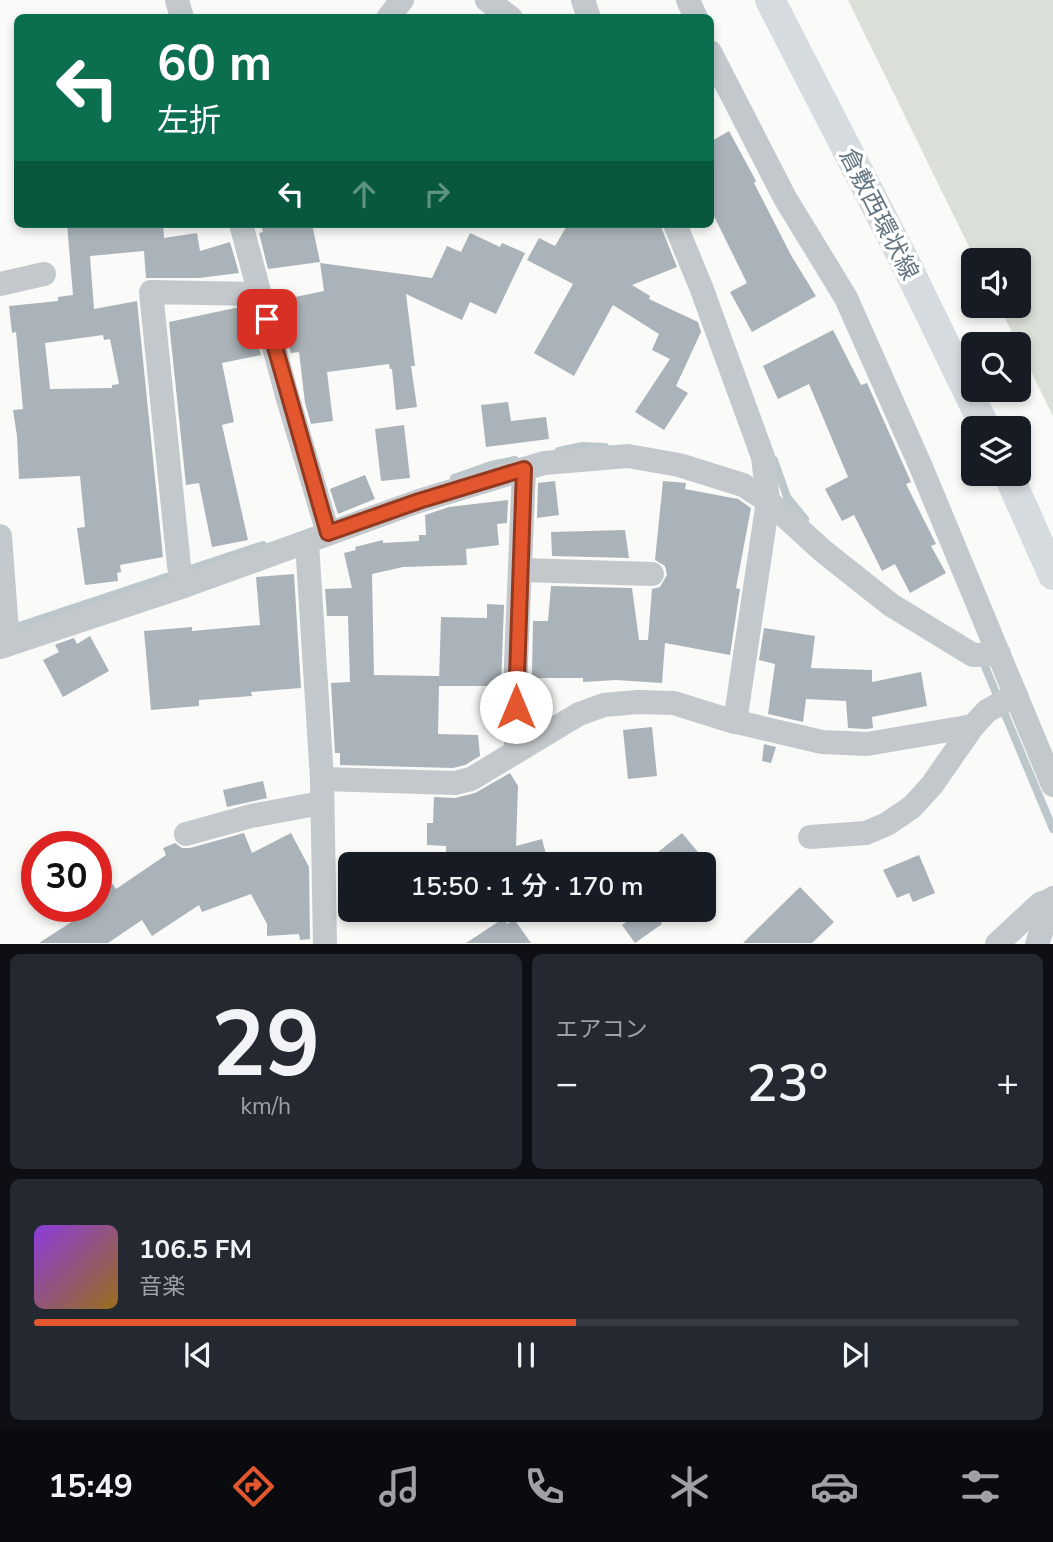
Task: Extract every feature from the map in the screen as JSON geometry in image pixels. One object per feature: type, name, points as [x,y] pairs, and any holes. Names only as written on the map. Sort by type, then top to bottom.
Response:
[{"type":"main road","name":"倉敷西環状線","points":[[770,0],[904,260],[980,416]]},
{"type":"main road","points":[[1013,486],[1053,575]]},
{"type":"street","points":[[391,14],[402,0]]},
{"type":"street","points":[[487,0],[506,14]]},
{"type":"street","points":[[714,67],[785,198],[846,298],[921,467],[987,655],[1006,701],[1053,785]]},
{"type":"street","points":[[243,228],[321,531],[321,803],[325,943]]},
{"type":"street","points":[[677,228],[763,457],[768,501],[735,722]]},
{"type":"street","points":[[0,284],[44,274]]},
{"type":"street","points":[[182,576],[151,292],[260,294]]},
{"type":"street","points":[[0,536],[5,638],[182,576],[544,463],[628,456],[678,465],[743,485],[768,501],[823,551],[891,605],[987,655]]},
{"type":"street","points":[[516,752],[516,663],[524,469]]},
{"type":"street","points":[[521,570],[652,574]]},
{"type":"street","points":[[810,837],[866,833],[903,813],[932,785],[987,710],[1006,701]]},
{"type":"street","points":[[322,779],[456,783],[471,779],[579,714],[604,705],[639,702],[674,703],[735,722],[822,742],[867,744],[973,726]]},
{"type":"street","points":[[186,834],[251,816],[321,803]]},
{"type":"street","points":[[997,943],[1040,904],[1052,899]]},
{"type":"street","points":[[1037,943],[1052,899]]},
{"type":"shaded area","points":[[848,0],[1053,0],[1053,416],[1031,371],[1031,332],[1012,332],[1005,318],[1031,318],[1031,248],[970,248]]},
{"type":"building","points":[[729,131],[792,257],[816,296],[752,332],[730,292],[747,283],[714,216],[714,140]]},
{"type":"building","points":[[67,228],[163,228],[164,238],[197,233],[200,251],[230,242],[239,273],[199,278],[146,278],[144,251],[90,256],[94,309],[137,301],[163,557],[120,565],[118,581],[85,585],[77,528],[85,527],[80,476],[19,479],[13,410],[23,409],[16,332],[12,333],[9,306],[58,301],[58,297],[73,295]],"holes":[[[103,335],[104,340],[110,339],[119,384],[112,385],[112,388],[50,389],[45,343]]]},
{"type":"building","points":[[262,228],[313,228],[320,262],[268,269],[259,233],[263,232]]},
{"type":"building","points":[[566,228],[662,228],[677,267],[632,285],[650,296],[649,299],[698,322],[701,332],[676,386],[688,393],[664,430],[635,412],[670,359],[652,350],[659,334],[613,305],[574,376],[534,353],[573,284],[527,260],[539,238],[555,246]]},
{"type":"building","points":[[470,233],[500,247],[502,243],[525,253],[496,314],[470,302],[462,320],[406,294],[417,407],[396,410],[392,369],[389,364],[327,372],[333,421],[311,424],[305,403],[299,352],[291,353],[282,320],[295,319],[290,298],[324,291],[320,263],[432,278],[447,246],[461,252]]},
{"type":"building","points":[[235,308],[248,309],[261,355],[222,363],[234,422],[222,425],[248,540],[212,547],[199,483],[186,485],[169,322]]},
{"type":"building","points":[[833,330],[861,385],[867,383],[911,482],[906,484],[936,544],[931,546],[946,573],[910,593],[895,564],[882,571],[854,515],[842,521],[825,489],[848,477],[809,384],[778,399],[763,366]]},
{"type":"building","points":[[508,402],[511,421],[546,417],[549,439],[486,447],[481,405]]},
{"type":"building","points":[[404,425],[410,478],[381,481],[375,429]]},
{"type":"building","points":[[365,475],[375,499],[338,514],[330,489]]},
{"type":"building","points":[[555,481],[559,515],[537,518],[538,483]]},
{"type":"building","points":[[663,481],[686,483],[685,489],[738,499],[751,508],[736,588],[740,589],[730,655],[665,643],[662,683],[616,680],[583,682],[583,678],[538,678],[544,718],[531,726],[533,621],[548,621],[551,586],[632,588],[639,640],[648,640],[652,589],[660,587],[667,575],[665,566],[655,560]]},
{"type":"building","points":[[508,500],[507,523],[497,524],[499,545],[466,549],[467,565],[403,567],[372,574],[374,675],[439,676],[439,681],[441,617],[487,618],[487,604],[504,605],[501,686],[439,686],[438,734],[478,735],[480,756],[465,765],[453,768],[340,765],[340,753],[335,753],[331,683],[350,682],[348,616],[327,616],[325,589],[352,588],[344,553],[356,550],[355,547],[383,540],[383,543],[419,541],[419,535],[426,535],[425,515],[449,507]]},
{"type":"building","points":[[625,530],[629,558],[552,556],[551,532]]},
{"type":"building","points":[[294,574],[301,688],[251,692],[252,696],[199,700],[199,706],[151,710],[144,631],[192,627],[192,631],[260,625],[256,577]]},
{"type":"building","points":[[764,628],[815,636],[811,668],[872,670],[872,682],[921,672],[927,706],[872,717],[873,728],[866,729],[848,728],[846,701],[806,699],[803,722],[768,714],[775,664],[759,660]]},
{"type":"building","points":[[90,636],[109,671],[63,697],[43,660],[59,652],[55,645],[74,638],[77,644]]},
{"type":"building","points":[[652,727],[657,776],[628,779],[623,730]]},
{"type":"building","points":[[764,744],[776,747],[771,763],[762,761]]},
{"type":"building","points":[[510,773],[518,786],[516,846],[542,839],[545,852],[446,852],[446,846],[427,845],[427,823],[433,823],[434,797],[455,798],[475,793]]},
{"type":"building","points":[[263,781],[267,798],[227,807],[223,790]]},
{"type":"building","points":[[244,833],[252,853],[291,833],[309,867],[310,939],[300,940],[299,934],[267,936],[267,924],[251,894],[202,912],[199,905],[152,936],[142,920],[108,943],[39,943],[71,922],[112,922],[112,883],[116,889],[166,855],[163,848],[175,843],[182,848]]},
{"type":"building","points":[[682,833],[698,852],[658,852]]},
{"type":"building","points":[[919,855],[935,893],[913,902],[909,893],[897,898],[883,870]]},
{"type":"building","points":[[800,887],[834,922],[812,943],[743,943]]},
{"type":"building","points":[[498,922],[516,922],[531,943],[466,943]]},
{"type":"building","points":[[626,922],[662,924],[635,943],[622,925]]},
{"type":"waterway","points":[[559,451],[582,446],[605,447]]},
{"type":"waterway","points":[[454,478],[515,460]]},
{"type":"waterway","points":[[774,460],[787,497],[805,519]]},
{"type":"waterway","points":[[10,629],[263,545]]},
{"type":"waterway","points":[[981,657],[1053,829]]},
{"type":"route","points":[[267,319],[328,533],[419,501],[524,469],[516,707]]}]
